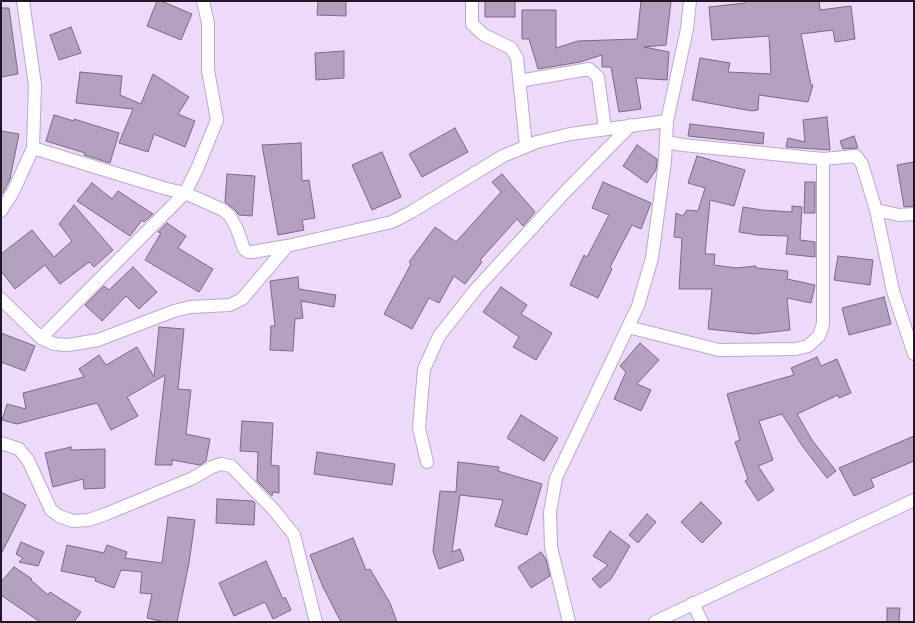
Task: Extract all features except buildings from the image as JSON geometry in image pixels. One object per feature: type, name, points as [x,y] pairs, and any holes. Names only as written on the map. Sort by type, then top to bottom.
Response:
[{"type":"street","points":[[1,211],[13,192],[33,148],[36,86],[22,1]]},
{"type":"street","points":[[41,338],[185,193],[197,169],[217,120],[208,70],[208,23],[203,1]]},
{"type":"street","points":[[472,1],[472,24],[484,36],[511,48],[517,58],[526,146]]},
{"type":"street","points":[[569,622],[551,547],[550,512],[556,478],[638,306],[652,258],[665,161],[666,121],[687,29],[690,1]]},
{"type":"street","points":[[519,81],[589,69],[598,77],[605,129]]},
{"type":"street","points":[[33,148],[185,193],[223,210],[230,216],[244,249],[248,252],[287,246],[392,222],[412,212],[502,156],[526,146],[570,134],[666,121]]},
{"type":"street","points":[[427,462],[420,428],[424,369],[438,336],[476,289],[566,191],[631,125]]},
{"type":"street","points":[[666,142],[823,159],[856,156],[862,164],[876,210],[893,291],[914,354]]},
{"type":"street","points":[[628,327],[719,350],[796,349],[808,346],[819,336],[823,324],[823,159]]},
{"type":"street","points":[[876,210],[899,215],[914,214]]},
{"type":"street","points":[[1,299],[41,338],[54,344],[68,345],[98,340],[174,311],[190,307],[230,305],[242,298],[287,246]]},
{"type":"street","points":[[1,443],[19,449],[28,460],[51,510],[59,516],[72,521],[89,520],[106,514],[193,478],[212,467],[221,464],[232,466],[274,510],[294,535],[316,622]]},
{"type":"street","points":[[654,622],[914,500]]},
{"type":"street","points":[[693,603],[702,622]]}]
